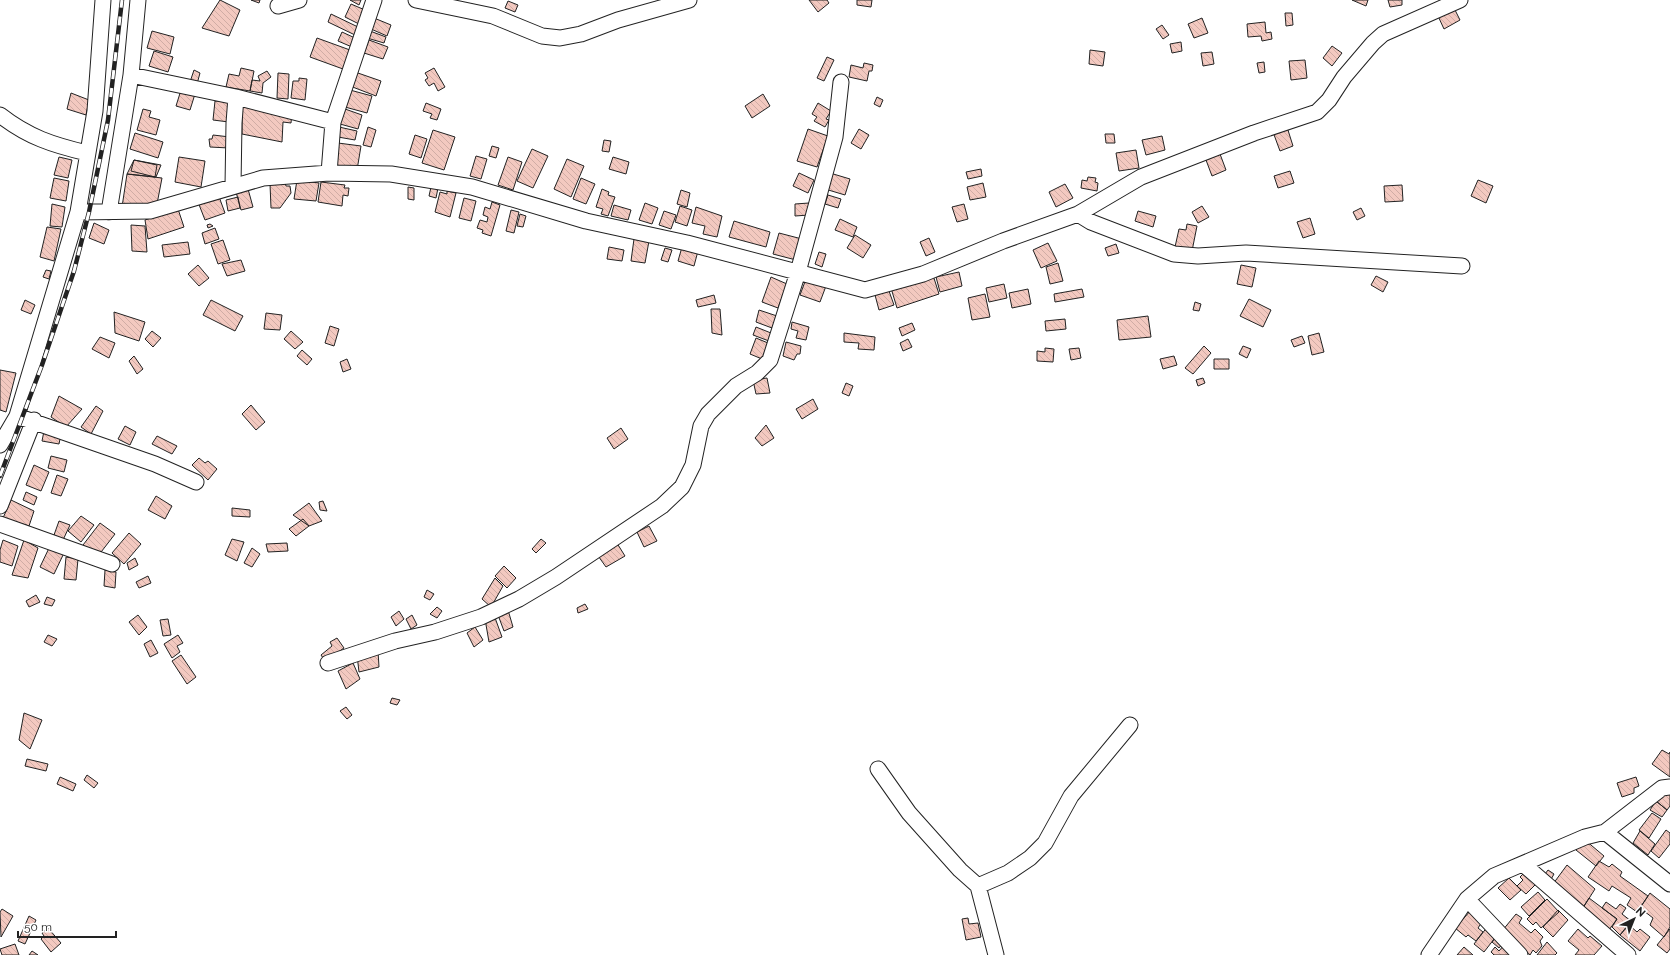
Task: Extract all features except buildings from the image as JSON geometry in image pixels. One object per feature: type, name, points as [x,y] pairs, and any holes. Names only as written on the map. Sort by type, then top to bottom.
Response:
[{"type":"street","points":[[0,445],[17,416],[78,212],[95,111],[103,0]]},
{"type":"street","points":[[109,212],[130,74],[138,0]]},
{"type":"street","points":[[278,6],[299,0]]},
{"type":"street","points":[[328,173],[333,122],[374,0]]},
{"type":"street","points":[[416,0],[493,16],[542,36],[560,38],[581,34],[618,20],[689,0]]},
{"type":"street","points":[[78,212],[150,211],[263,178],[328,173],[391,174],[472,187],[586,221],[687,243],[735,257],[865,290],[923,274],[1003,241],[1078,214],[1141,177],[1254,133],[1316,112],[1329,100],[1344,77],[1363,54],[1383,34],[1460,0]]},
{"type":"street","points":[[130,74],[236,97],[333,122]]},
{"type":"street","points":[[328,663],[395,642],[435,632],[487,614],[519,599],[556,577],[662,506],[682,487],[693,464],[701,426],[708,414],[736,386],[757,373],[770,360],[798,272],[835,137],[841,82]]},
{"type":"street","points":[[233,186],[236,97]]},
{"type":"street","points":[[0,115],[33,137],[53,145],[87,153]]},
{"type":"street","points":[[1078,214],[1091,222],[1174,254],[1198,256],[1246,253],[1462,266]]},
{"type":"street","points":[[17,416],[34,420],[155,464],[196,482]]},
{"type":"street","points":[[0,506],[34,420]]},
{"type":"street","points":[[0,524],[112,564]]},
{"type":"street","points":[[978,886],[1008,873],[1030,858],[1045,843],[1072,796],[1130,725]]},
{"type":"street","points":[[878,769],[909,813],[960,870],[978,886],[996,955]]},
{"type":"street","points":[[1432,953],[1467,899],[1494,876],[1584,837],[1605,832],[1662,788],[1670,787]]},
{"type":"street","points":[[1605,832],[1670,884]]},
{"type":"street","points":[[1523,864],[1628,955]]},
{"type":"street","points":[[1467,899],[1520,955]]},
{"type":"railway","points":[[0,476],[42,365],[74,271],[89,212],[108,120],[122,0]]}]
